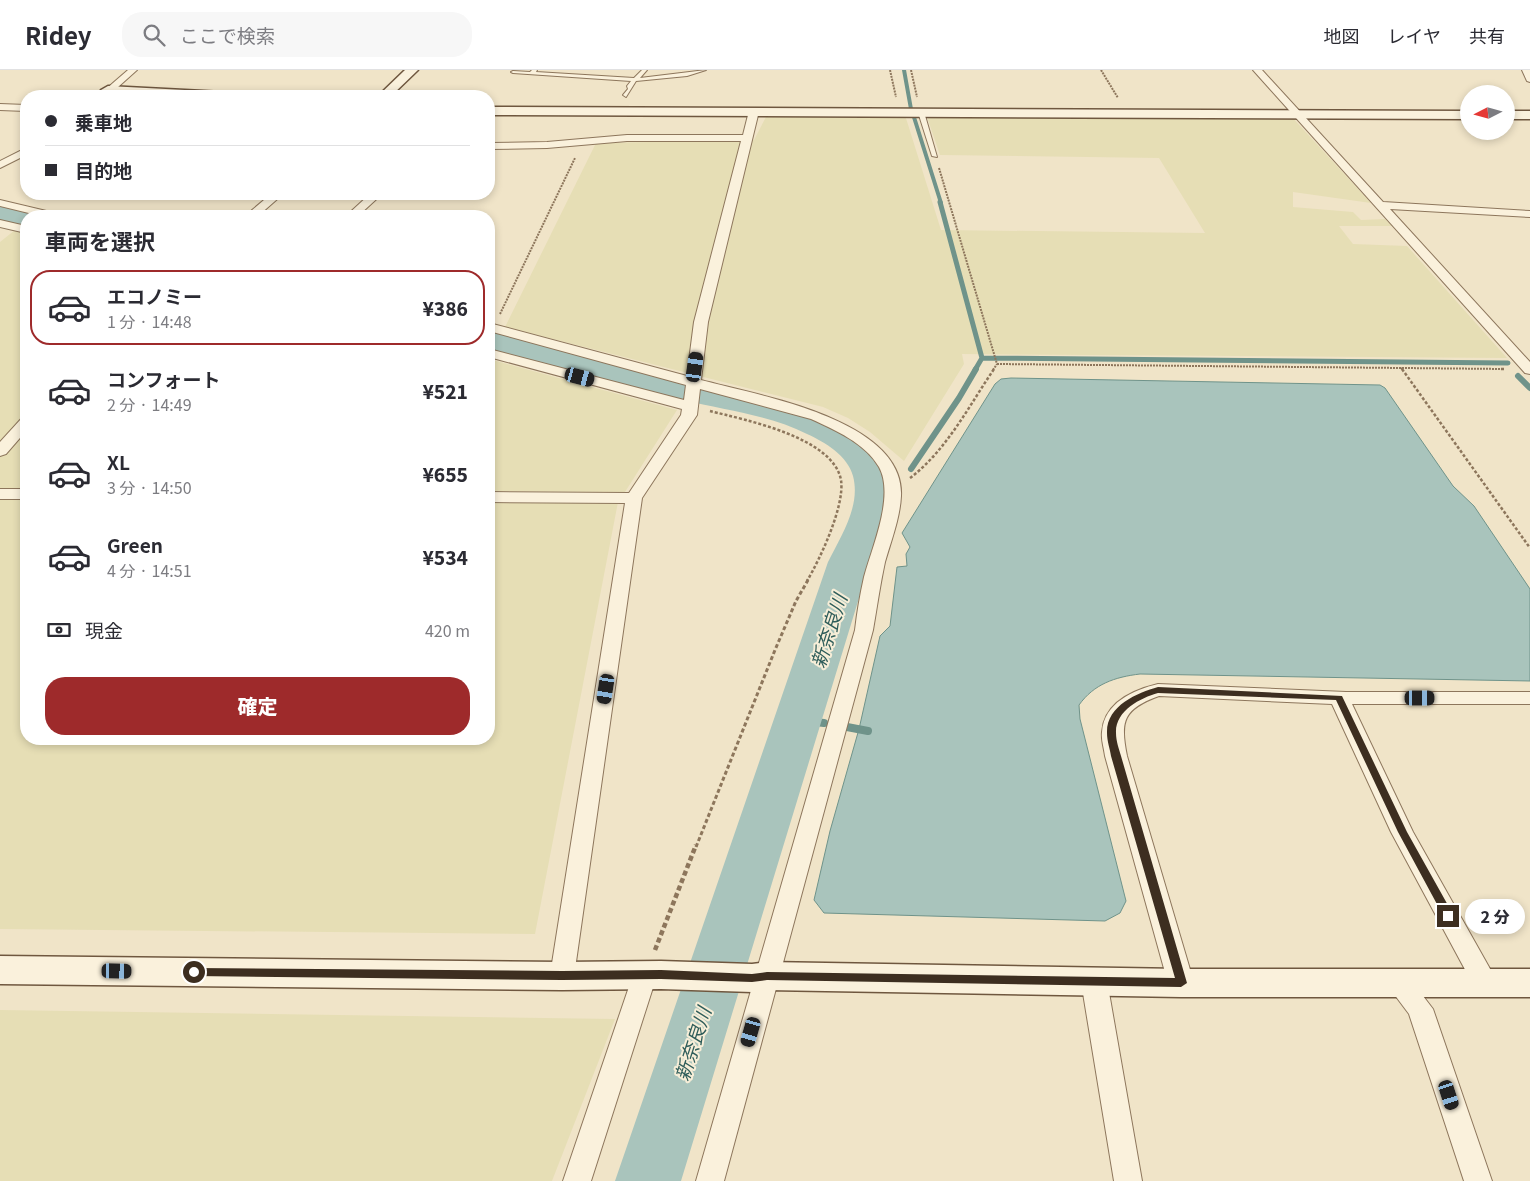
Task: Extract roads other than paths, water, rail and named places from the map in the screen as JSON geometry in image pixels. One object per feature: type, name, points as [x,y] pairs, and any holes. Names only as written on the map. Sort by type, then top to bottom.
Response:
[{"type":"street","points":[[110,90],[133,70]]},
{"type":"street","points":[[390,90],[412,70]]},
{"type":"street","points":[[1257,70],[1530,370]]},
{"type":"street","points":[[1526,70],[1530,79]]},
{"type":"street","points":[[0,107],[20,108]]},
{"type":"street","points":[[495,110],[1460,115]]},
{"type":"street","points":[[562,976],[634,498],[689,415],[701,322],[754,111]]},
{"type":"street","points":[[1515,115],[1530,115]]},
{"type":"street","points":[[495,146],[548,145],[627,138],[747,138]]},
{"type":"street","points":[[0,165],[20,154]]},
{"type":"street","points":[[258,210],[270,200]]},
{"type":"street","points":[[359,210],[369,200]]},
{"type":"street","points":[[0,202],[31,210]]},
{"type":"street","points":[[1381,205],[1530,214]]},
{"type":"street","points":[[0,223],[20,228]]},
{"type":"street","points":[[495,329],[691,394]]},
{"type":"street","points":[[495,354],[691,394],[816,416],[842,427],[859,438],[879,456],[890,476],[893,487],[887,525],[873,575],[864,630],[759,977],[710,1181]]},
{"type":"street","points":[[0,451],[20,429]]},
{"type":"street","points":[[0,494],[20,494]]},
{"type":"street","points":[[495,497],[634,498]]},
{"type":"street","points":[[1181,983],[1116,756],[1111,732],[1116,716],[1130,702],[1144,694],[1158,690],[1339,698],[1530,698]]},
{"type":"street","points":[[1339,698],[1402,832],[1485,983]]},
{"type":"street","points":[[0,970],[562,976],[653,975],[1181,983],[1530,983]]},
{"type":"street","points":[[577,1181],[653,975]]},
{"type":"street","points":[[1094,981],[1128,1181]]},
{"type":"street","points":[[1398,982],[1420,1008],[1478,1181]]},
{"type":"lane","points":[[626,96],[630,89],[629,86],[645,70]]},
{"type":"lane","points":[[513,72],[635,80],[686,76],[704,70]]},
{"type":"lane","points":[[921,112],[935,156]]},
{"type":"water","points":[[1001,379],[1380,385],[1385,388],[1453,486],[1474,506],[1530,589],[1530,681],[1140,674],[1122,677],[1098,687],[1079,705],[1080,719],[1126,901],[1120,913],[1105,921],[824,913],[814,900],[830,831],[859,729],[880,636],[890,626],[897,567],[907,566],[906,554],[910,547],[902,533],[995,384]]},
{"type":"waterway","points":[[904,70],[911,109]]},
{"type":"waterway","points":[[913,114],[941,203]]},
{"type":"waterway","points":[[940,202],[982,358]]},
{"type":"waterway","name":"新奈良川","points":[[0,212],[20,217]]},
{"type":"waterway","name":"新奈良川","points":[[495,341],[659,384],[786,413],[818,425],[843,439],[857,452],[872,476],[874,487],[872,509],[849,562],[648,1181]]},
{"type":"waterway","points":[[975,370],[982,358]]},
{"type":"waterway","points":[[982,358],[1508,363]]},
{"type":"waterway","points":[[911,469],[959,398],[976,369]]},
{"type":"waterway","points":[[1518,376],[1530,388]]},
{"type":"waterway","points":[[798,720],[824,723]]},
{"type":"waterway","points":[[847,727],[868,731]]}]
